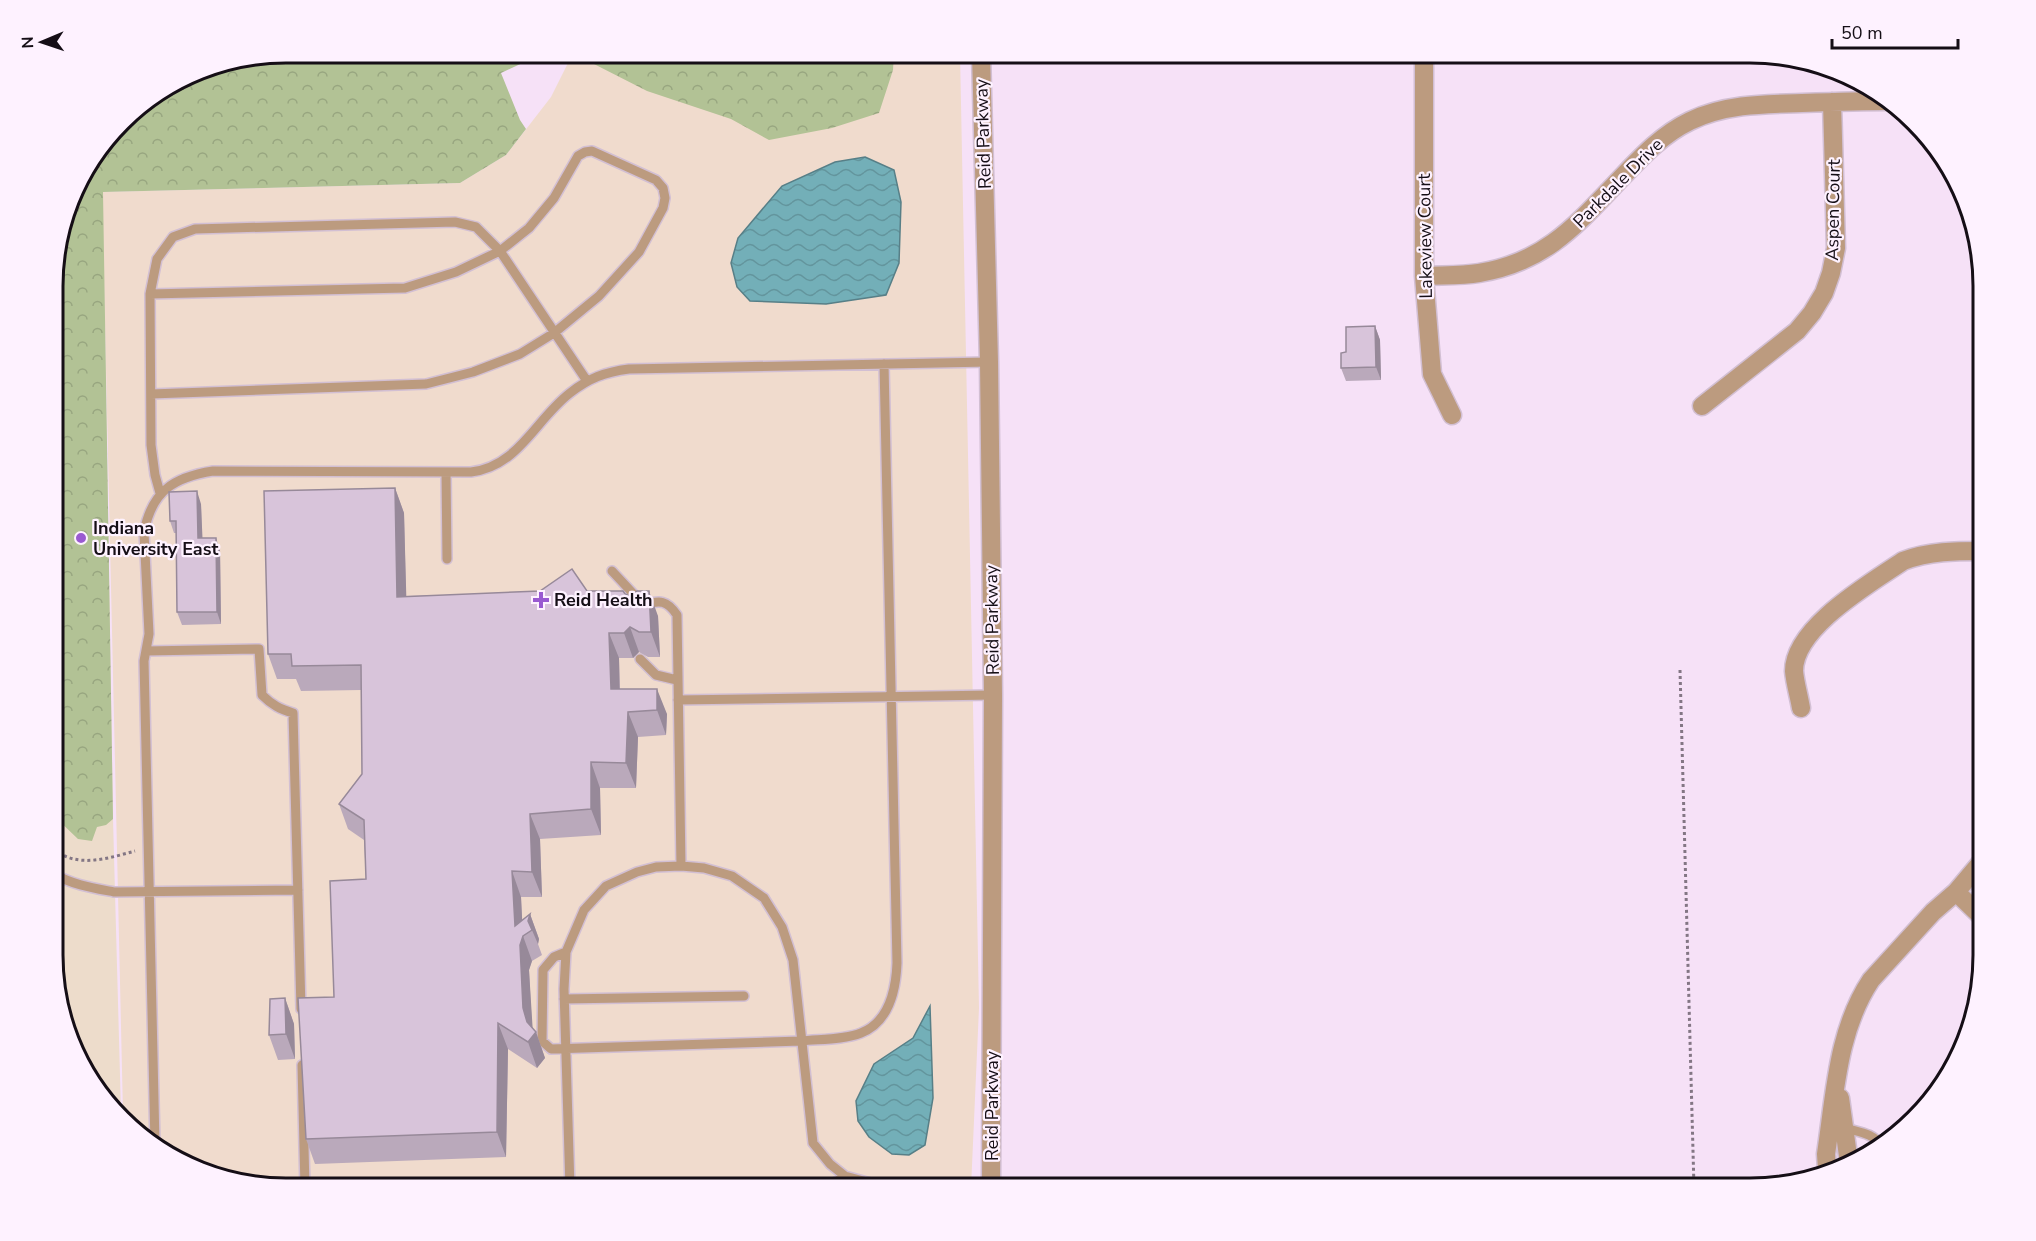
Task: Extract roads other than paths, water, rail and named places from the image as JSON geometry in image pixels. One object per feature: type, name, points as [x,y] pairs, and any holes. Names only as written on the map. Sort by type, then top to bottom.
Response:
[{"type":"street","name":"Reid Parkway","points":[[981,63],[989,362],[993,695],[992,1178]]},
{"type":"street","name":"Lakeview Court","points":[[1424,63],[1424,276],[1432,374],[1452,415]]},
{"type":"street","name":"Parkdale Drive","points":[[1424,276],[1477,274],[1501,269],[1526,260],[1547,248],[1569,232],[1648,150],[1690,121],[1731,107],[1758,104],[1874,101]]},
{"type":"street","name":"Aspen Court","points":[[1702,406],[1797,331],[1812,314],[1824,293],[1836,248],[1832,102]]},
{"type":"street","points":[[1801,708],[1794,669],[1802,647],[1812,630],[1824,617],[1903,561],[1916,556],[1973,551]]},
{"type":"street","points":[[1827,1164],[1826,1154],[1840,1057],[1852,1015],[1863,992],[1871,980],[1933,912],[1956,892],[1973,872]]},
{"type":"street","points":[[1956,892],[1973,908]]},
{"type":"street","points":[[1837,1081],[1848,1155]]},
{"type":"lane","points":[[150,294],[405,288],[456,272],[500,251],[529,228],[554,198],[578,156],[585,152],[592,151],[656,180],[663,188],[665,198],[663,208],[639,252],[599,296],[554,333],[520,354],[473,372],[426,384],[151,394]]},
{"type":"lane","points":[[160,493],[154,475],[151,445],[150,294],[157,259],[173,237],[195,229],[455,222],[476,227],[500,251],[587,381]]},
{"type":"lane","points":[[155,1135],[144,661],[149,634],[144,532],[147,515],[160,493],[177,480],[193,474],[213,471],[446,472],[486,470],[517,449],[568,394],[606,372],[629,369],[989,362]]},
{"type":"lane","points":[[566,952],[554,957],[543,970],[542,1041],[550,1049],[801,1041],[862,1033],[878,1022],[890,1005],[896,984],[897,963],[884,364]]},
{"type":"lane","points":[[446,472],[447,559]]},
{"type":"lane","points":[[612,571],[643,605]]},
{"type":"lane","points":[[643,605],[657,601],[670,605],[677,615],[681,866]]},
{"type":"lane","points":[[639,615],[643,605]]},
{"type":"lane","points":[[146,651],[259,649],[262,694],[270,703],[294,713],[301,1017]]},
{"type":"lane","points":[[640,659],[656,675],[678,680]]},
{"type":"lane","points":[[678,700],[993,695]]},
{"type":"lane","points":[[570,1178],[564,999],[566,952],[584,910],[606,886],[637,872],[656,867],[681,866],[704,868],[732,876],[764,898],[782,927],[793,960],[813,1143],[830,1164],[845,1176],[852,1178]]},
{"type":"lane","points":[[63,879],[114,892],[298,890]]},
{"type":"lane","points":[[564,999],[744,996]]},
{"type":"lane","points":[[302,1051],[305,1178]]},
{"type":"lane","points":[[1845,1128],[1869,1135],[1875,1139]]},
{"type":"water","points":[[865,157],[894,170],[901,202],[899,263],[886,295],[826,304],[750,301],[737,287],[731,263],[738,238],[782,186],[835,162]]},
{"type":"water","points":[[930,1006],[933,1098],[925,1145],[909,1155],[892,1154],[869,1137],[858,1121],[856,1101],[874,1064],[913,1038]]},
{"type":"place","name":"Indiana University East","points":[[81,538]]},
{"type":"place","name":"Reid Health","points":[[541,600]]}]
